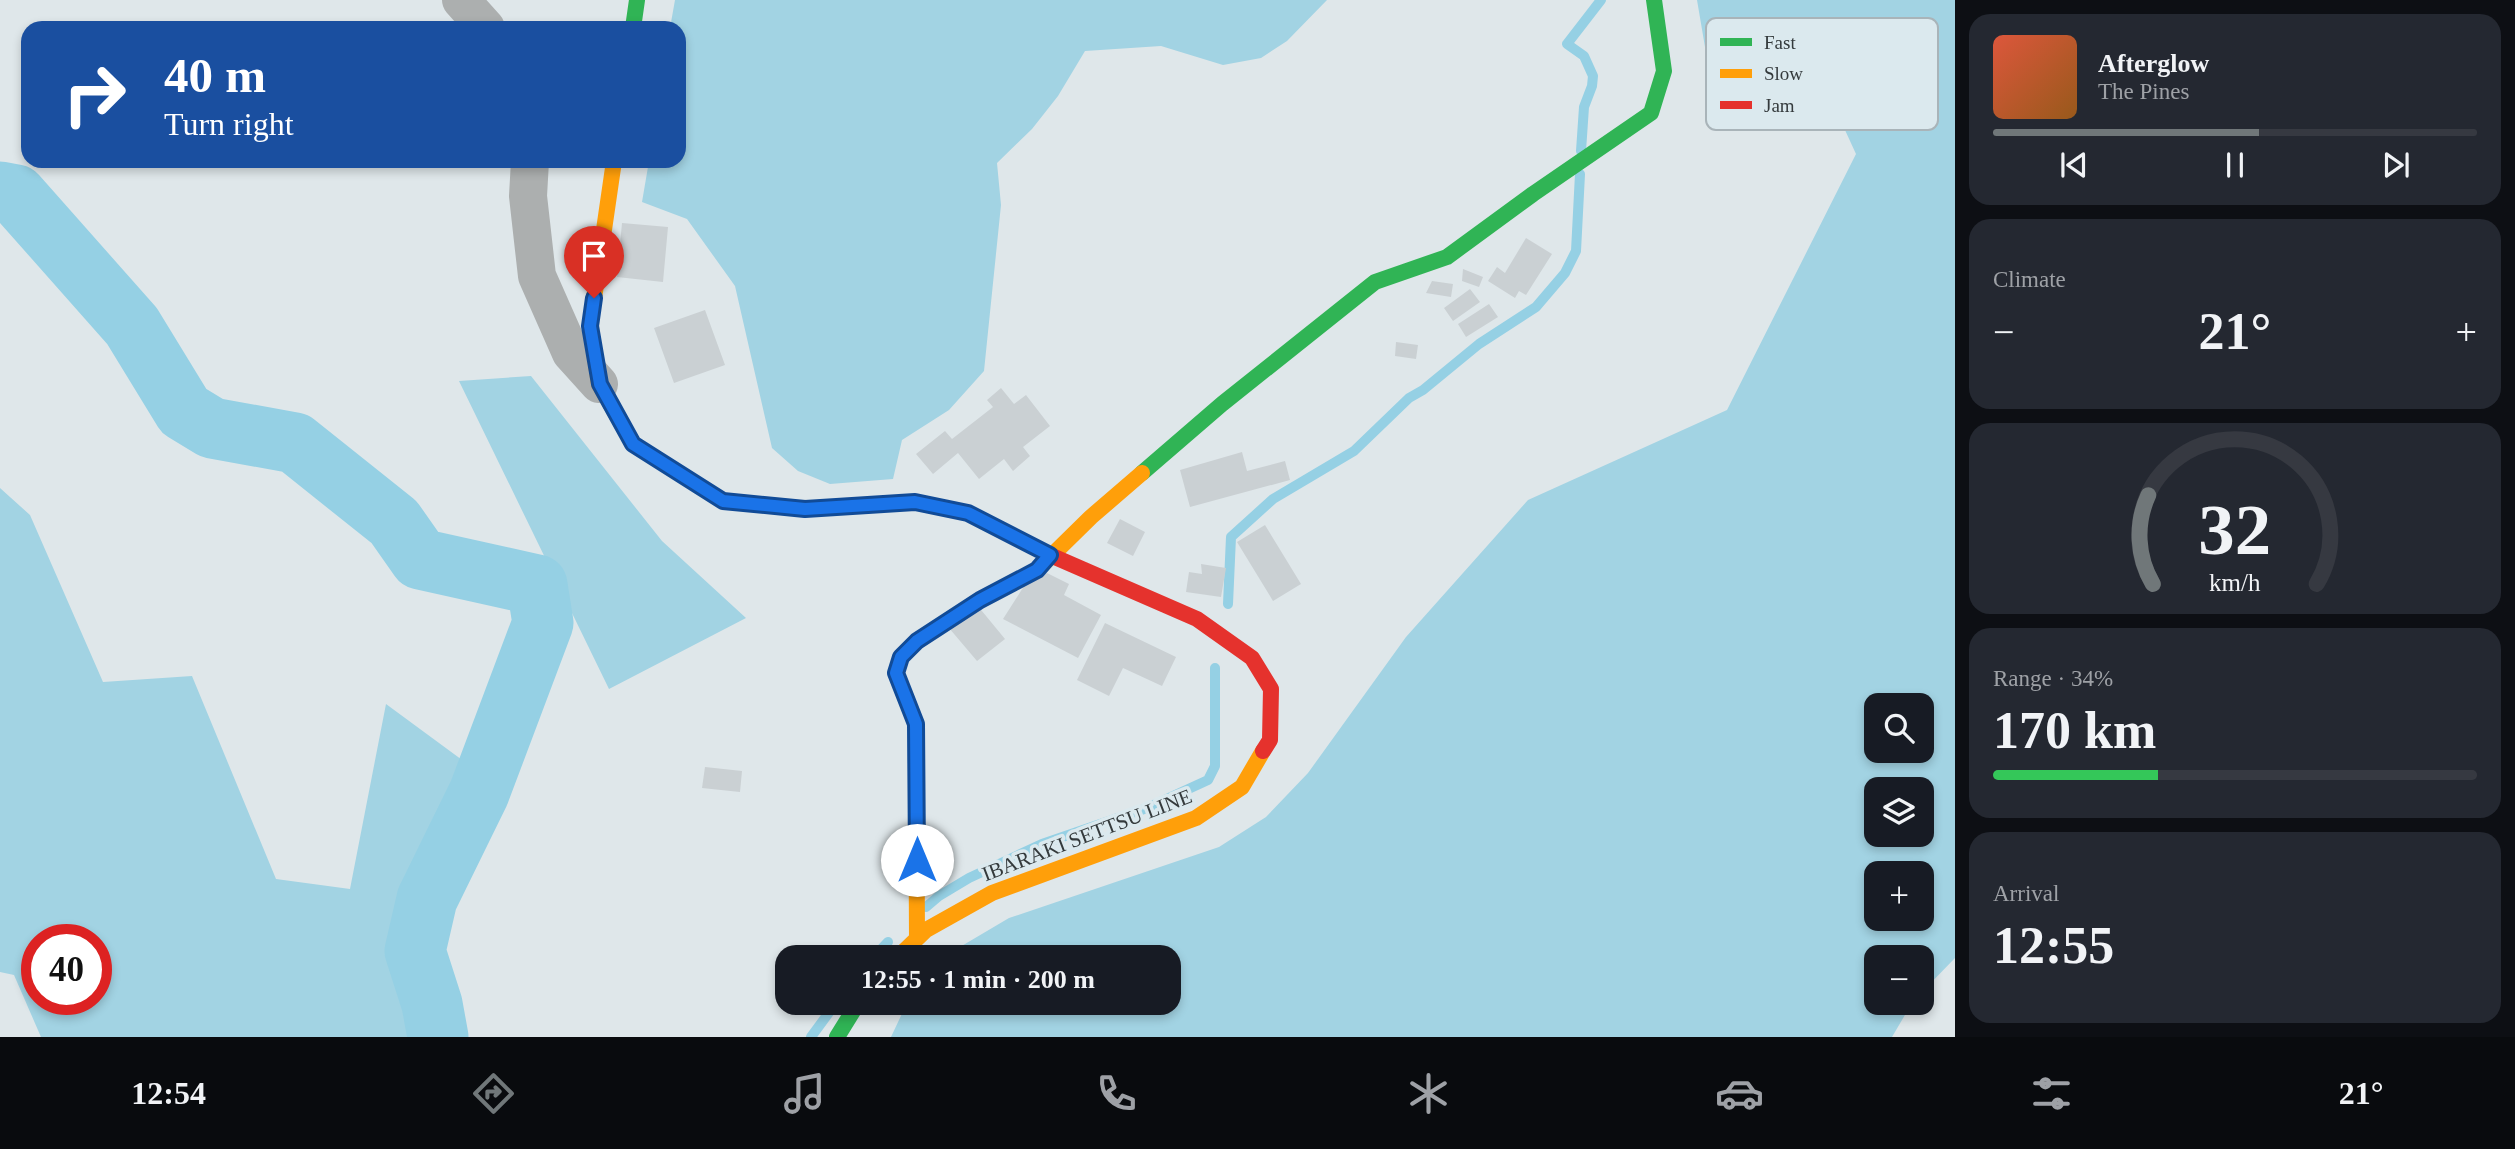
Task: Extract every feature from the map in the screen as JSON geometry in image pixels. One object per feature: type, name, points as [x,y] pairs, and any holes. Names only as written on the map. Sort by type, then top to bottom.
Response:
[{"type":"main road","points":[[634,21],[637,0]]},
{"type":"main road","points":[[917,938],[916,724],[896,673],[901,657],[917,641],[980,600],[1037,570],[1050,555],[1222,404],[1375,282],[1447,257],[1651,113],[1664,71],[1654,0]]},
{"type":"main road","name":"IBARAKI SETTSU LINE","points":[[613,168],[590,326],[600,384],[633,444],[723,501],[805,509],[915,502],[968,513],[1050,555],[1197,619],[1252,658],[1271,689],[1270,740],[1242,788],[1196,818],[992,892],[926,930],[910,945]]},
{"type":"main road","points":[[836,1037],[850,1015]]},
{"type":"street","points":[[461,0],[480,21]]},
{"type":"street","points":[[529,168],[527,196],[537,276],[572,353],[600,384]]},
{"type":"shaded area","points":[[675,0],[1327,0],[1287,41],[1261,58],[1223,65],[1161,46],[1085,51],[1058,96],[1032,129],[997,163],[1001,205],[984,371],[949,410],[902,440],[893,479],[830,484],[798,471],[772,448],[735,286],[687,219],[642,202],[648,168],[686,168],[686,21],[671,21]]},
{"type":"shaded area","points":[[1697,0],[1955,0],[1955,958],[1934,980],[1934,945],[1864,945],[1864,1015],[1905,1015],[1892,1037],[891,1037],[901,1015],[1181,1015],[1181,945],[963,945],[1009,918],[1219,847],[1266,817],[1308,773],[1406,637],[1528,500],[1727,410],[1856,154],[1845,130],[1938,130],[1938,18],[1706,18],[1706,47]]},
{"type":"shaded area","points":[[531,376],[662,541],[746,618],[609,689],[459,381]]},
{"type":"shaded area","points":[[0,488],[30,515],[103,682],[192,676],[276,879],[350,889],[386,704],[473,768],[393,926],[437,1037],[41,1037],[31,1015],[112,1015],[112,924],[21,924],[21,991],[14,975],[0,972]]},
{"type":"building","points":[[622,223],[668,227],[663,282],[617,277]]},
{"type":"building","points":[[1526,238],[1552,254],[1526,295],[1519,291],[1515,298],[1488,281],[1497,267],[1505,273]]},
{"type":"building","points":[[1463,269],[1483,277],[1479,287],[1462,281]]},
{"type":"building","points":[[1432,281],[1453,284],[1451,297],[1426,293]]},
{"type":"building","points":[[1470,289],[1480,302],[1453,321],[1444,308]]},
{"type":"building","points":[[1489,304],[1498,317],[1466,337],[1458,324]]},
{"type":"building","points":[[705,310],[725,365],[674,383],[654,328]]},
{"type":"building","points":[[1396,342],[1418,345],[1416,359],[1395,356]]},
{"type":"building","points":[[1001,388],[1014,404],[1026,395],[1050,426],[1023,447],[1030,456],[1013,471],[1004,459],[979,479],[958,453],[933,474],[916,454],[945,431],[952,439],[993,407],[987,400]]},
{"type":"building","points":[[1242,452],[1247,471],[1285,461],[1290,480],[1190,507],[1180,470]]},
{"type":"building","points":[[1120,519],[1145,532],[1133,556],[1107,543]]},
{"type":"building","points":[[1265,525],[1301,584],[1273,601],[1237,542]]},
{"type":"building","points":[[1201,564],[1226,568],[1221,597],[1186,592],[1189,572],[1202,574]]},
{"type":"building","points":[[1047,573],[1069,584],[1064,595],[1101,615],[1078,658],[1003,619],[1026,583]]},
{"type":"building","points":[[977,605],[1005,639],[977,661],[949,628]]},
{"type":"building","points":[[1105,623],[1176,657],[1162,686],[1123,668],[1109,696],[1077,680]]},
{"type":"building","points":[[705,767],[742,771],[740,792],[702,788]]},
{"type":"waterway","points":[[1581,151],[1584,107],[1593,76],[1584,56],[1567,44],[1601,0]]},
{"type":"waterway","points":[[1228,604],[1231,537],[1273,499],[1354,451],[1409,398],[1423,390],[1479,344],[1536,307],[1565,273],[1576,251],[1580,174]]},
{"type":"waterway","points":[[0,192],[16,195],[132,326],[184,411],[212,428],[295,443],[394,522],[420,559],[537,585],[543,623],[479,793],[427,899],[415,951],[432,1004],[438,1037]]},
{"type":"waterway","points":[[926,907],[969,878],[1042,844],[1147,808],[1208,780],[1215,766],[1215,668]]},
{"type":"waterway","points":[[885,945],[888,942]]},
{"type":"waterway","points":[[811,1037],[827,1015]]},
{"type":"traffic: fast","points":[[634,21],[637,0]]},
{"type":"traffic: fast","points":[[1142,473],[1222,404],[1375,282],[1447,257],[1651,113],[1664,71],[1654,0]]},
{"type":"traffic: fast","points":[[837,1037],[851,1015]]},
{"type":"traffic: slow","points":[[613,168],[590,326],[599,384],[633,444],[723,501],[805,509],[915,502],[924,504]]},
{"type":"traffic: slow","points":[[917,938],[916,724],[896,673],[901,657],[917,641],[980,600],[1037,570],[1091,517],[1142,473]]},
{"type":"traffic: slow","points":[[910,945],[926,930],[992,893],[1196,818],[1242,787],[1263,751]]},
{"type":"traffic: jam","points":[[924,504],[968,513],[1050,555],[1197,619],[1252,658],[1271,689],[1270,740],[1263,751]]},
{"type":"route","points":[[594,298],[590,326],[600,384],[633,444],[723,501],[805,509],[915,502],[968,513],[1050,555],[1037,570],[980,600],[917,641],[901,657],[896,673],[916,724],[917,860]]}]
